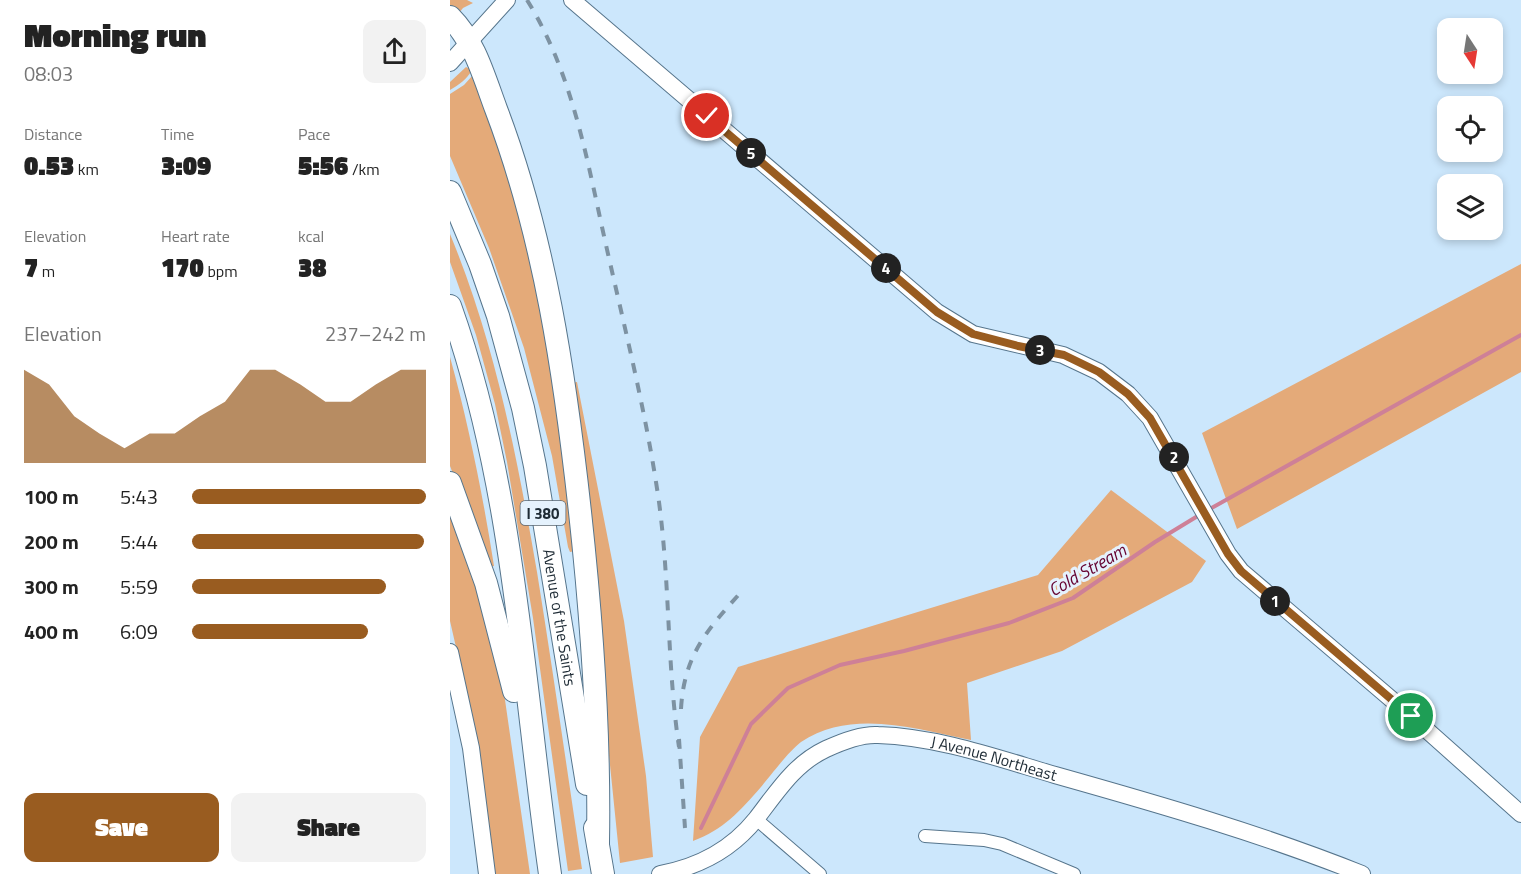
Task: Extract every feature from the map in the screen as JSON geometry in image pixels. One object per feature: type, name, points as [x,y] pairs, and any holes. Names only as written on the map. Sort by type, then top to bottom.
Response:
[{"type":"highway","points":[[450,17],[470,42],[513,154],[528,203],[546,284],[575,464],[595,670],[598,844]]},
{"type":"highway","name":"Avenue of the Saints","points":[[450,192],[480,264],[498,316],[523,408],[535,466],[603,874]]},
{"type":"highway","name":"I 380","points":[[450,306],[483,420],[502,514],[520,636],[548,864]]},
{"type":"highway","points":[[450,483],[497,619],[538,789]]},
{"type":"street","points":[[450,63],[507,0]]},
{"type":"street","points":[[572,0],[937,312],[973,334],[1064,355],[1099,372],[1128,394],[1150,418],[1228,554],[1249,579],[1411,716],[1521,814]]},
{"type":"street","points":[[450,652],[456,705],[478,794],[487,874]]},
{"type":"street","name":"J Avenue Northeast","points":[[660,874],[679,870],[718,854],[756,819],[782,784],[801,765],[825,750],[850,740],[875,735],[904,737],[949,745],[1125,795],[1301,850],[1362,874]]},
{"type":"street","points":[[756,819],[820,874]]},
{"type":"street","points":[[925,836],[984,840],[1002,844],[1074,874]]},
{"type":"shaded area","points":[[450,0],[467,0],[473,3],[459,13],[450,9]]},
{"type":"shaded area","points":[[466,67],[472,70],[470,73],[450,90],[450,82]]},
{"type":"shaded area","points":[[473,75],[509,162],[555,375],[575,551],[570,552],[568,547],[552,456],[524,348],[489,248],[450,156],[450,94],[464,85]]},
{"type":"shaded area","points":[[450,234],[480,316],[513,443],[537,572],[582,869],[568,871],[533,618],[507,462],[495,404],[476,335],[450,262]]},
{"type":"shaded area","points":[[1521,264],[1521,372],[1237,529],[1202,433]]},
{"type":"shaded area","points":[[450,357],[485,514],[494,566],[489,567],[450,466]]},
{"type":"shaded area","points":[[577,382],[624,621],[646,776],[653,857],[620,863],[571,383]]},
{"type":"shaded area","points":[[1111,490],[1206,561],[1192,582],[1062,651],[967,683],[971,740],[884,724],[841,726],[821,732],[796,746],[730,819],[704,837],[693,841],[700,737],[738,667],[1038,575]]},
{"type":"shaded area","points":[[450,508],[467,551],[502,679],[530,874],[493,874],[472,717],[450,621]]},
{"type":"waterway","name":"Cold Stream","points":[[1208,510],[1521,335]]},
{"type":"waterway","name":"Cold Stream","points":[[701,828],[751,724],[788,688],[840,665],[904,651],[1009,623],[1073,598],[1155,542],[1201,514]]},
{"type":"railway","points":[[527,0],[554,54],[574,110],[641,399],[663,533],[672,686],[679,747]]},
{"type":"railway","points":[[681,709],[683,690],[692,658],[708,631],[742,591]]},
{"type":"railway","points":[[679,739],[685,828]]},
{"type":"route","points":[[707,116],[937,312],[973,334],[1064,355],[1099,372],[1128,394],[1150,418],[1228,554],[1241,571],[1411,716]]}]
